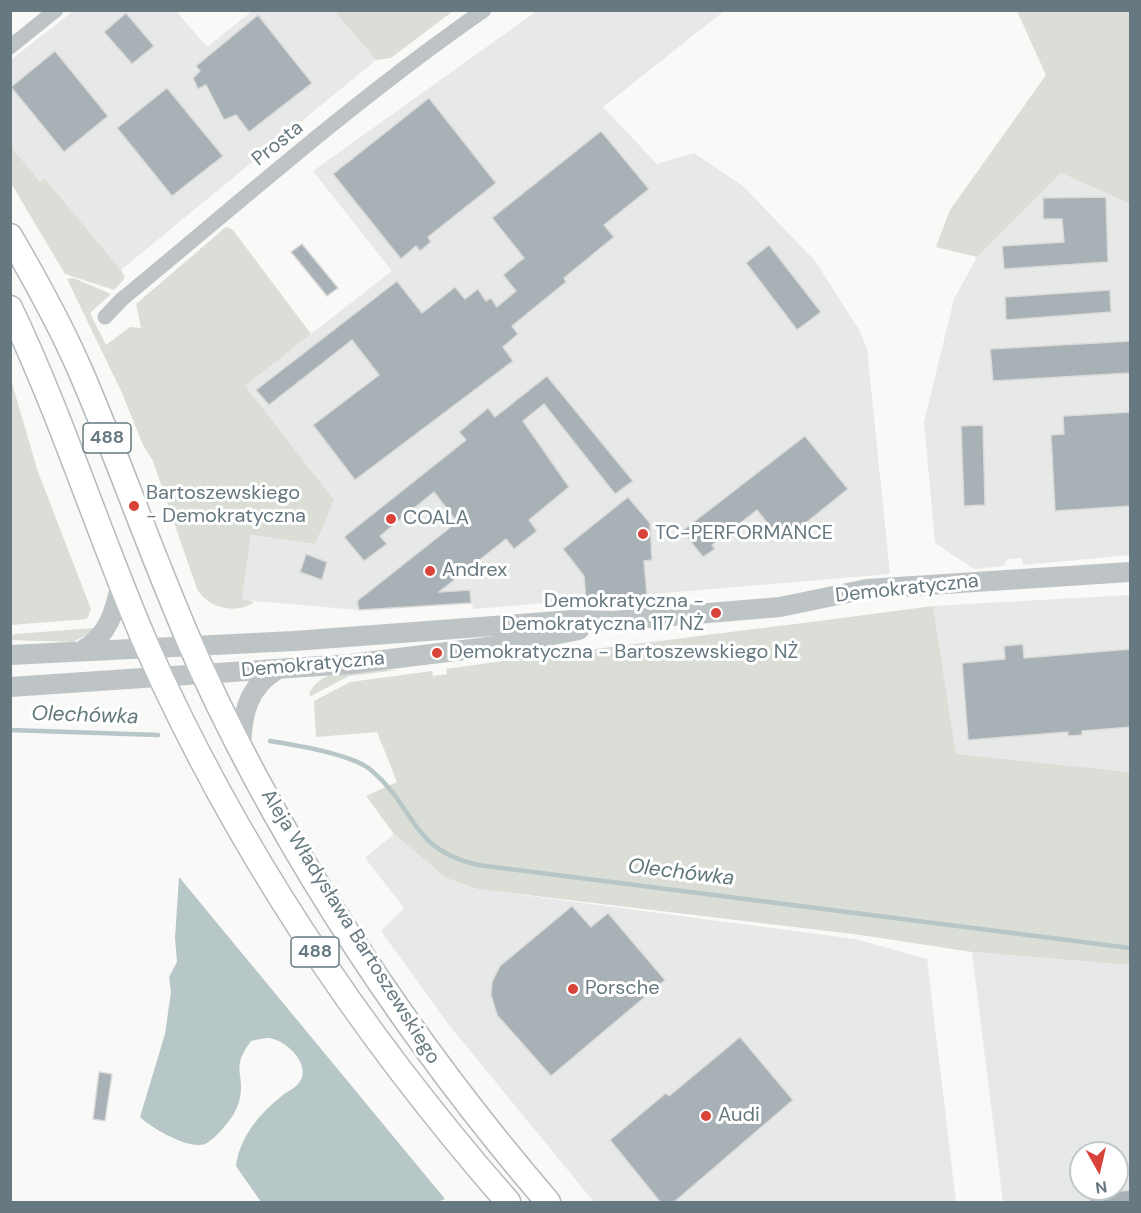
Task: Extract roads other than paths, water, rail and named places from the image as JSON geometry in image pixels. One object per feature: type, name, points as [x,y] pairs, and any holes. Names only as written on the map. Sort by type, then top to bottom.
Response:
[{"type":"main road","name":"Aleja Władysława Bartoszewskiego","points":[[10,236],[79,369],[204,673],[241,748],[293,842],[408,1022],[489,1133],[548,1203]]},
{"type":"main road","name":"Aleja Władysława Bartoszewskiego","points":[[10,308],[42,375],[148,648],[216,787],[292,920],[404,1074],[508,1203]]},
{"type":"street","points":[[10,47],[56,10]]},
{"type":"street","name":"Prosta","points":[[105,317],[121,300],[369,97],[484,10]]},
{"type":"street","name":"Demokratyczna","points":[[10,655],[192,647],[573,620],[613,621],[780,607],[867,589],[1131,572]]},
{"type":"street","points":[[83,650],[98,640],[110,623],[121,583]]},
{"type":"street","name":"Demokratyczna","points":[[10,687],[278,669],[496,646],[613,621]]},
{"type":"street","points":[[241,748],[243,720],[250,695],[263,680],[278,669]]},
{"type":"waterway","name":"Olechówka","points":[[10,730],[158,735]]},
{"type":"waterway","name":"Olechówka","points":[[270,741],[323,751],[362,764],[386,785],[426,838],[455,858],[478,865],[1130,948]]},
{"type":"place","name":"Bartoszewskiego - Demokratyczna","points":[[134,506]]},
{"type":"place","name":"COALA","points":[[391,519]]},
{"type":"place","name":"TC-PERFORMANCE","points":[[643,534]]},
{"type":"place","name":"Andrex","points":[[430,571]]},
{"type":"place","name":"Demokratyczna - Demokratyczna 117 NŻ","points":[[716,613]]},
{"type":"place","name":"Demokratyczna - Bartoszewskiego NŻ","points":[[437,653]]},
{"type":"place","name":"Porsche","points":[[573,989]]},
{"type":"place","name":"Audi","points":[[706,1116]]}]
